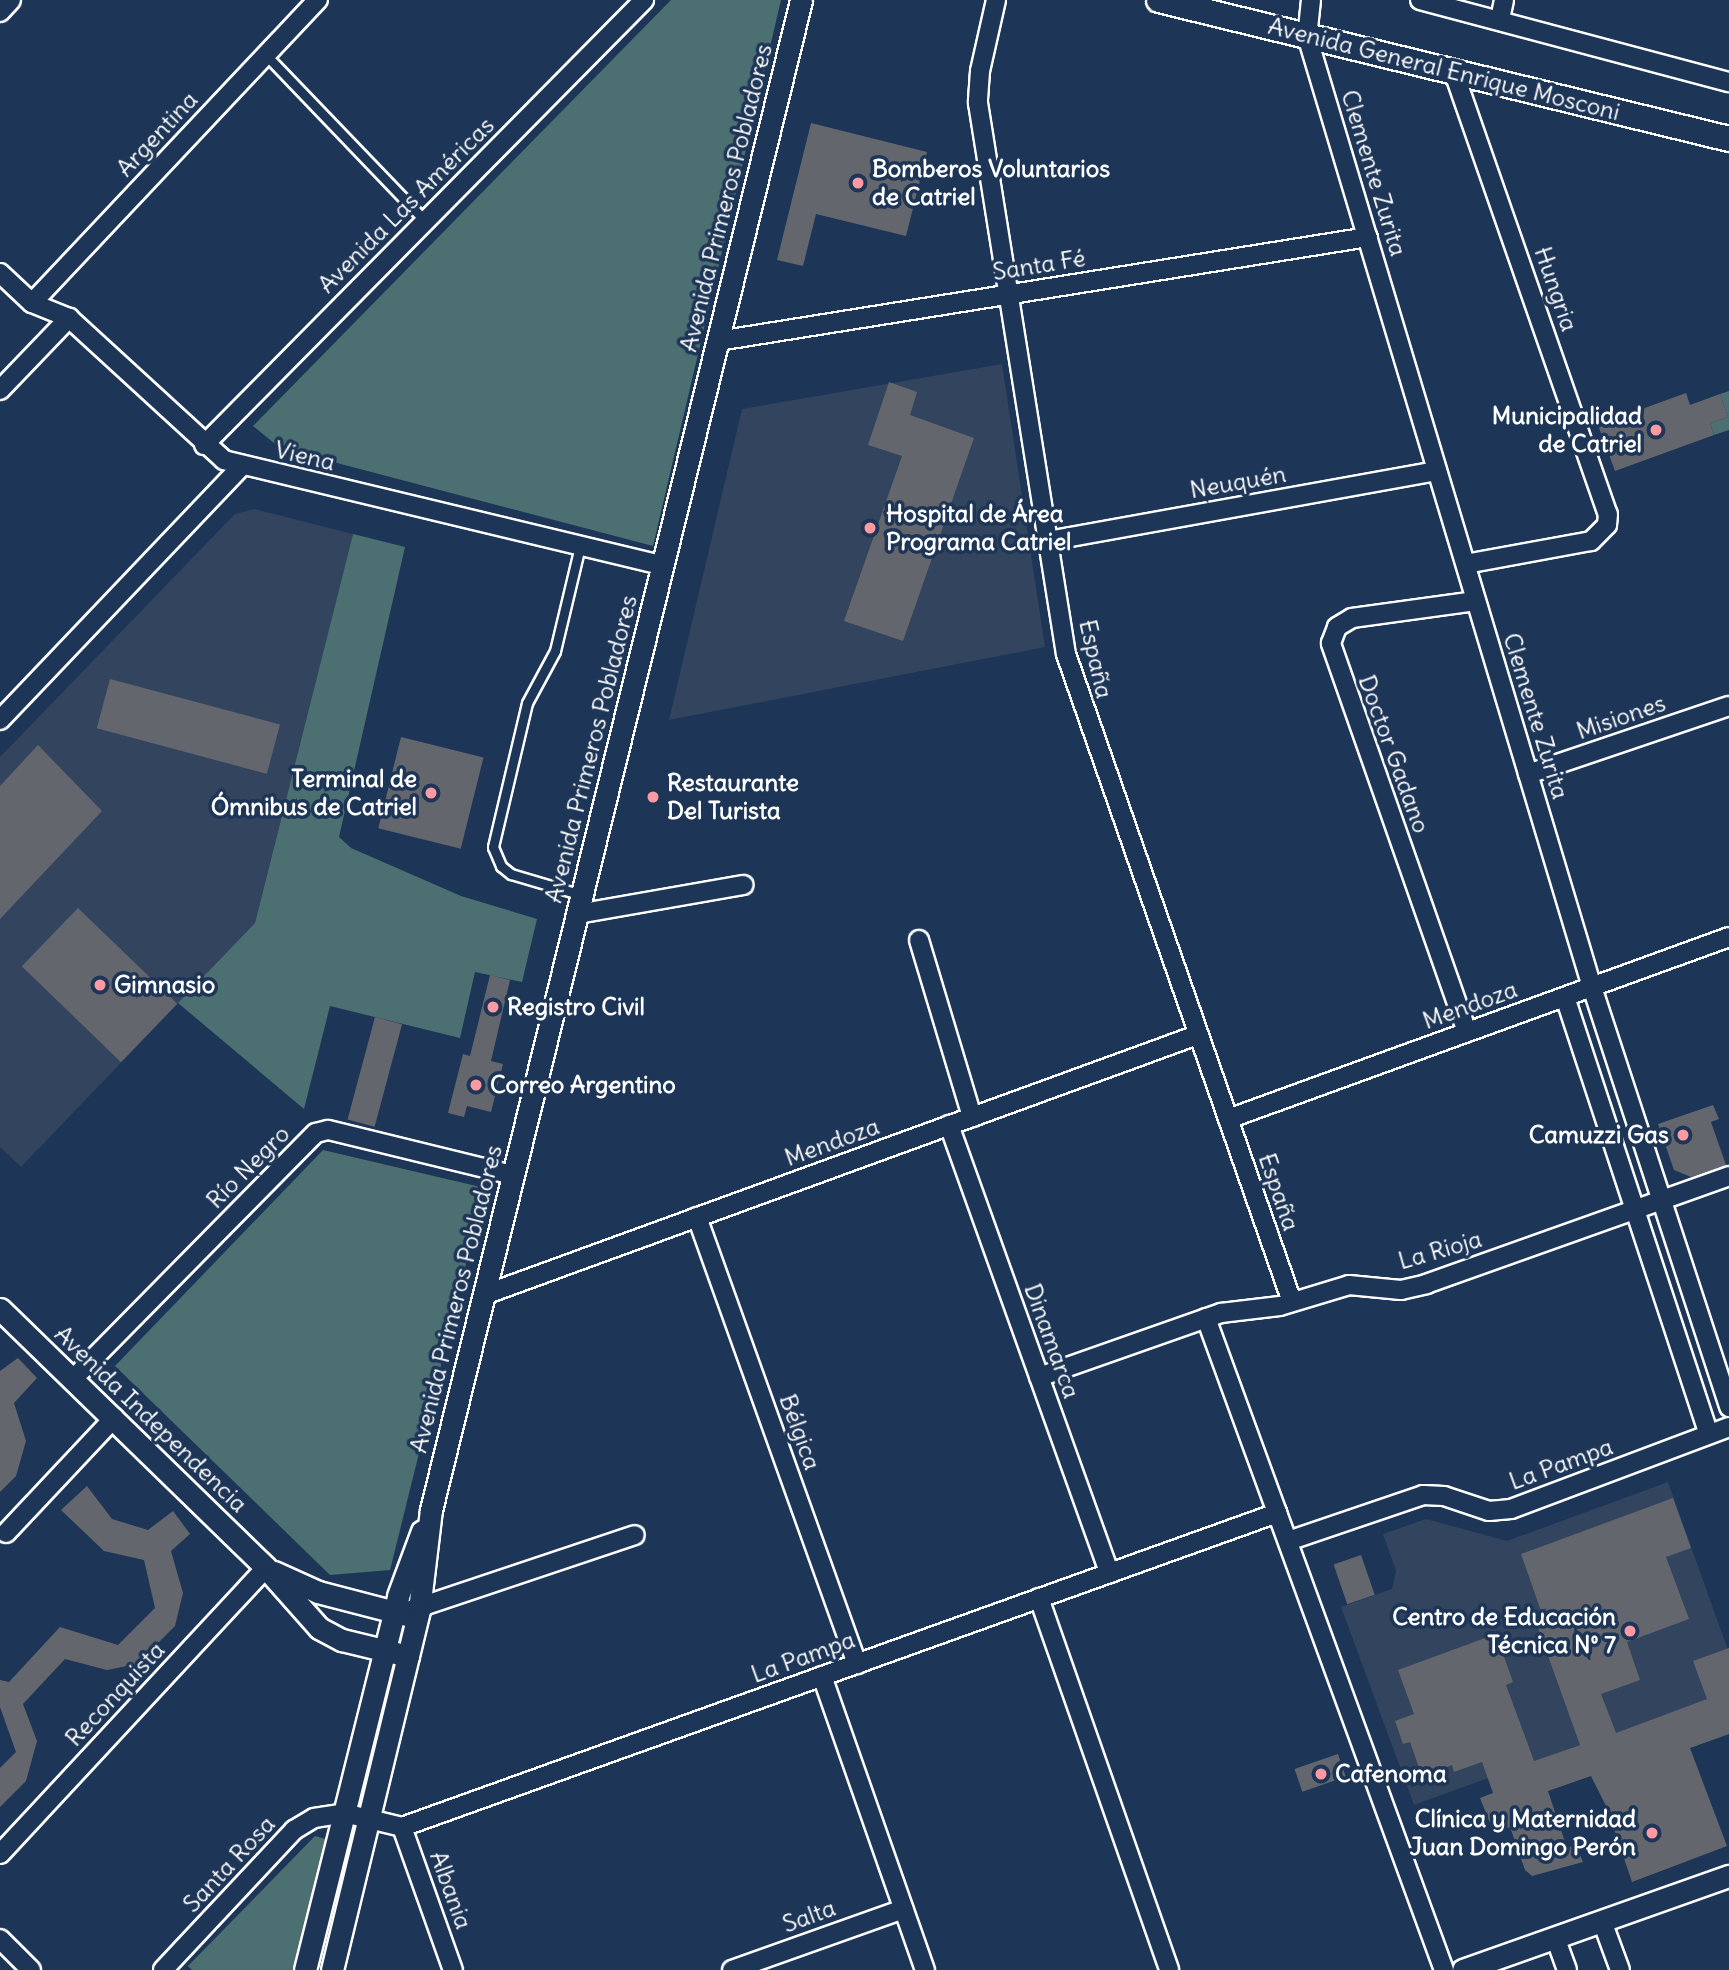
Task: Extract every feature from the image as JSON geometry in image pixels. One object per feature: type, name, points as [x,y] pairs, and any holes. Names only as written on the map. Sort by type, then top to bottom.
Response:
[{"type":"main road","name":"Avenida General Enrique Mosconi","points":[[1159,0],[1729,139]]},
{"type":"street","points":[[0,12],[11,0]]},
{"type":"street","name":"Argentina","points":[[32,303],[318,0]]},
{"type":"street","name":"Avenida Las Américas","points":[[204,445],[644,0]]},
{"type":"street","name":"Avenida Primeros Pobladores","points":[[332,1970],[417,1618],[431,1510],[801,0]]},
{"type":"street","name":"España","points":[[996,0],[980,71],[978,103],[1048,541],[1075,690],[1292,1302]]},
{"type":"street","points":[[1307,36],[1311,0]]},
{"type":"street","points":[[1420,0],[1500,19],[1729,82]]},
{"type":"street","points":[[1500,19],[1504,0]]},
{"type":"street","name":"Clemente Zurita","points":[[1307,36],[1592,987],[1729,1407]]},
{"type":"street","name":"Hungria","points":[[1453,71],[1606,504],[1607,526],[1591,541],[1465,565]]},
{"type":"street","name":"Santa Fé","points":[[718,341],[1368,237]]},
{"type":"street","name":"Viena","points":[[0,273],[32,303],[69,318],[204,445],[242,466],[663,565]]},
{"type":"street","points":[[0,390],[69,318]]},
{"type":"street","points":[[1,718],[242,466]]},
{"type":"street","name":"Neuquén","points":[[1048,541],[1437,471]]},
{"type":"street","name":"Doctor Gadano","points":[[1467,1032],[1331,643],[1337,627],[1352,618],[1476,601]]},
{"type":"street","name":"Misiones","points":[[1528,774],[1729,706]]},
{"type":"street","points":[[579,905],[743,886]]},
{"type":"street","name":"Mendoza","points":[[1228,1119],[1729,937]]},
{"type":"street","points":[[919,940],[972,1117]]},
{"type":"street","points":[[1565,996],[1709,1434]]},
{"type":"street","name":"Mendoza","points":[[484,1294],[1197,1035]]},
{"type":"street","name":"Dinamarca","points":[[949,1125],[1109,1573]]},
{"type":"street","name":"Río Negro","points":[[73,1379],[316,1133],[328,1130],[513,1175]]},
{"type":"street","name":"La Rioja","points":[[1039,1377],[1206,1318],[1292,1302],[1349,1284],[1414,1288],[1729,1176]]},
{"type":"street","name":"Bélgica","points":[[697,1217],[858,1664]]},
{"type":"street","name":"Avenida Independencia","points":[[0,1309],[266,1568],[319,1628],[408,1656]]},
{"type":"street","points":[[1206,1318],[1444,1970]]},
{"type":"street","points":[[6,1533],[114,1418]]},
{"type":"street","name":"La Pampa","points":[[1287,1541],[1423,1495],[1444,1496],[1489,1511],[1511,1509],[1729,1427]]},
{"type":"street","name":"Avenida Primeros Pobladores","points":[[305,1970],[394,1609],[431,1510]]},
{"type":"street","name":"La Pampa","points":[[402,1827],[1277,1513]]},
{"type":"street","points":[[417,1618],[635,1535]]},
{"type":"street","name":"Avenida Independencia","points":[[266,1568],[318,1591],[394,1609],[417,1618]]},
{"type":"street","name":"Reconquista","points":[[0,1854],[266,1568]]},
{"type":"street","points":[[1039,1598],[1169,1970]]},
{"type":"street","points":[[822,1676],[925,1970]]},
{"type":"street","points":[[344,1813],[402,1827]]},
{"type":"street","name":"Santa Rosa","points":[[170,1968],[294,1830],[314,1818],[344,1813]]},
{"type":"street","name":"Albania","points":[[402,1827],[453,1970]]},
{"type":"street","points":[[1463,1970],[1729,1876]]},
{"type":"street","name":"Salta","points":[[732,1970],[903,1909]]},
{"type":"street","points":[[1602,1921],[1620,1970]]},
{"type":"street","points":[[1555,1937],[1567,1970]]},
{"type":"street","points":[[0,1939],[31,1970]]},
{"type":"lane","points":[[265,54],[425,221]]},
{"type":"lane","points":[[579,905],[522,880],[501,866],[493,847],[527,704],[555,651],[580,546]]},
{"type":"shaded area","name":"Hospital de Área Programa Catriel","points":[[1002,364],[1045,647],[669,720],[742,409]]},
{"type":"shaded area","points":[[254,509],[353,534],[255,923],[21,1167],[0,1147],[0,757],[235,514]]},
{"type":"shaded area","points":[[1668,1482],[1729,1653],[1729,1734],[1594,1783],[1579,1745],[1414,1805],[1341,1607],[1392,1589],[1396,1571],[1383,1534],[1426,1519],[1507,1541]]},
{"type":"green space","points":[[671,0],[781,0],[653,546],[280,448],[253,426]]},
{"type":"green space","points":[[1729,391],[1729,430],[1714,435],[1710,423],[1728,417],[1720,394]]},
{"type":"green space","points":[[353,534],[405,547],[339,837],[351,848],[461,896],[537,919],[522,982],[475,972],[460,1038],[330,1006],[304,1109],[178,1003],[255,923]]},
{"type":"green space","points":[[323,1150],[485,1188],[390,1570],[330,1575],[115,1366]]},
{"type":"green space","points":[[315,1836],[329,1840],[297,1970],[192,1970],[188,1966]]},
{"type":"building","name":"Bomberos Voluntarios de Catriel","points":[[811,123],[927,152],[906,236],[816,214],[803,266],[777,260]]},
{"type":"building","points":[[889,382],[917,392],[910,415],[974,438],[903,641],[844,621],[902,456],[868,445]]},
{"type":"building","name":"Municipalidad de Catriel","points":[[1686,393],[1690,405],[1720,394],[1728,417],[1710,423],[1714,435],[1615,471],[1598,425]]},
{"type":"building","points":[[110,679],[280,725],[267,774],[97,728]]},
{"type":"building","name":"Terminal de Ómnibus de Catriel","points":[[401,737],[483,758],[461,849],[378,828]]},
{"type":"building","points":[[38,745],[102,811],[0,919],[0,786]]},
{"type":"building","name":"Gimnasio","points":[[78,908],[177,1004],[121,1062],[22,966]]},
{"type":"building","points":[[490,975],[510,980],[491,1061],[503,1064],[491,1112],[467,1106],[464,1117],[448,1113],[463,1054],[470,1056]]},
{"type":"building","points":[[375,1017],[402,1024],[375,1127],[348,1119]]},
{"type":"building","name":"Camuzzi Gas","points":[[1713,1105],[1719,1119],[1711,1122],[1726,1165],[1691,1177],[1674,1170],[1658,1124]]},
{"type":"building","points":[[18,1358],[37,1378],[14,1403],[26,1441],[16,1476],[0,1492],[0,1371]]},
{"type":"building","points":[[87,1486],[112,1519],[148,1530],[173,1511],[190,1534],[171,1551],[183,1593],[175,1626],[137,1664],[107,1670],[65,1659],[23,1704],[37,1741],[26,1781],[0,1807],[0,1768],[16,1752],[0,1707],[0,1680],[9,1682],[60,1627],[118,1645],[155,1608],[144,1560],[104,1551],[61,1510]]},
{"type":"building","points":[[1673,1498],[1691,1548],[1666,1557],[1689,1619],[1627,1642],[1640,1680],[1601,1694],[1616,1733],[1707,1699],[1693,1661],[1729,1648],[1729,1734],[1690,1748],[1727,1846],[1632,1882],[1607,1808],[1591,1776],[1548,1791],[1567,1848],[1576,1845],[1583,1862],[1532,1876],[1525,1870],[1510,1827],[1494,1833],[1480,1798],[1493,1793],[1482,1762],[1454,1772],[1452,1765],[1422,1776],[1410,1742],[1403,1744],[1395,1721],[1414,1714],[1398,1670],[1496,1634],[1513,1682],[1506,1685],[1534,1761],[1580,1745],[1533,1614],[1541,1611],[1521,1554]]},
{"type":"building","points":[[1361,1555],[1375,1595],[1347,1604],[1334,1564]]},
{"type":"building","name":"Cafenoma","points":[[1338,1754],[1346,1777],[1302,1792],[1295,1769]]},
{"type":"place","name":"Bomberos Voluntarios de Catriel","points":[[858,183]]},
{"type":"place","name":"Municipalidad de Catriel","points":[[1656,430]]},
{"type":"place","name":"Hospital de Área Programa Catriel","points":[[870,528]]},
{"type":"place","name":"Terminal de Ómnibus de Catriel","points":[[431,793]]},
{"type":"place","name":"Restaurante Del Turista","points":[[653,797]]},
{"type":"place","name":"Gimnasio","points":[[100,985]]},
{"type":"place","name":"Registro Civil","points":[[493,1007]]},
{"type":"place","name":"Correo Argentino","points":[[476,1085]]},
{"type":"place","name":"Camuzzi Gas","points":[[1683,1135]]},
{"type":"place","name":"Centro de Educación Técnica N° 7","points":[[1630,1631]]},
{"type":"place","name":"Cafenoma","points":[[1321,1774]]},
{"type":"place","name":"Clínica y Maternidad Juan Domingo Perón","points":[[1652,1833]]}]
